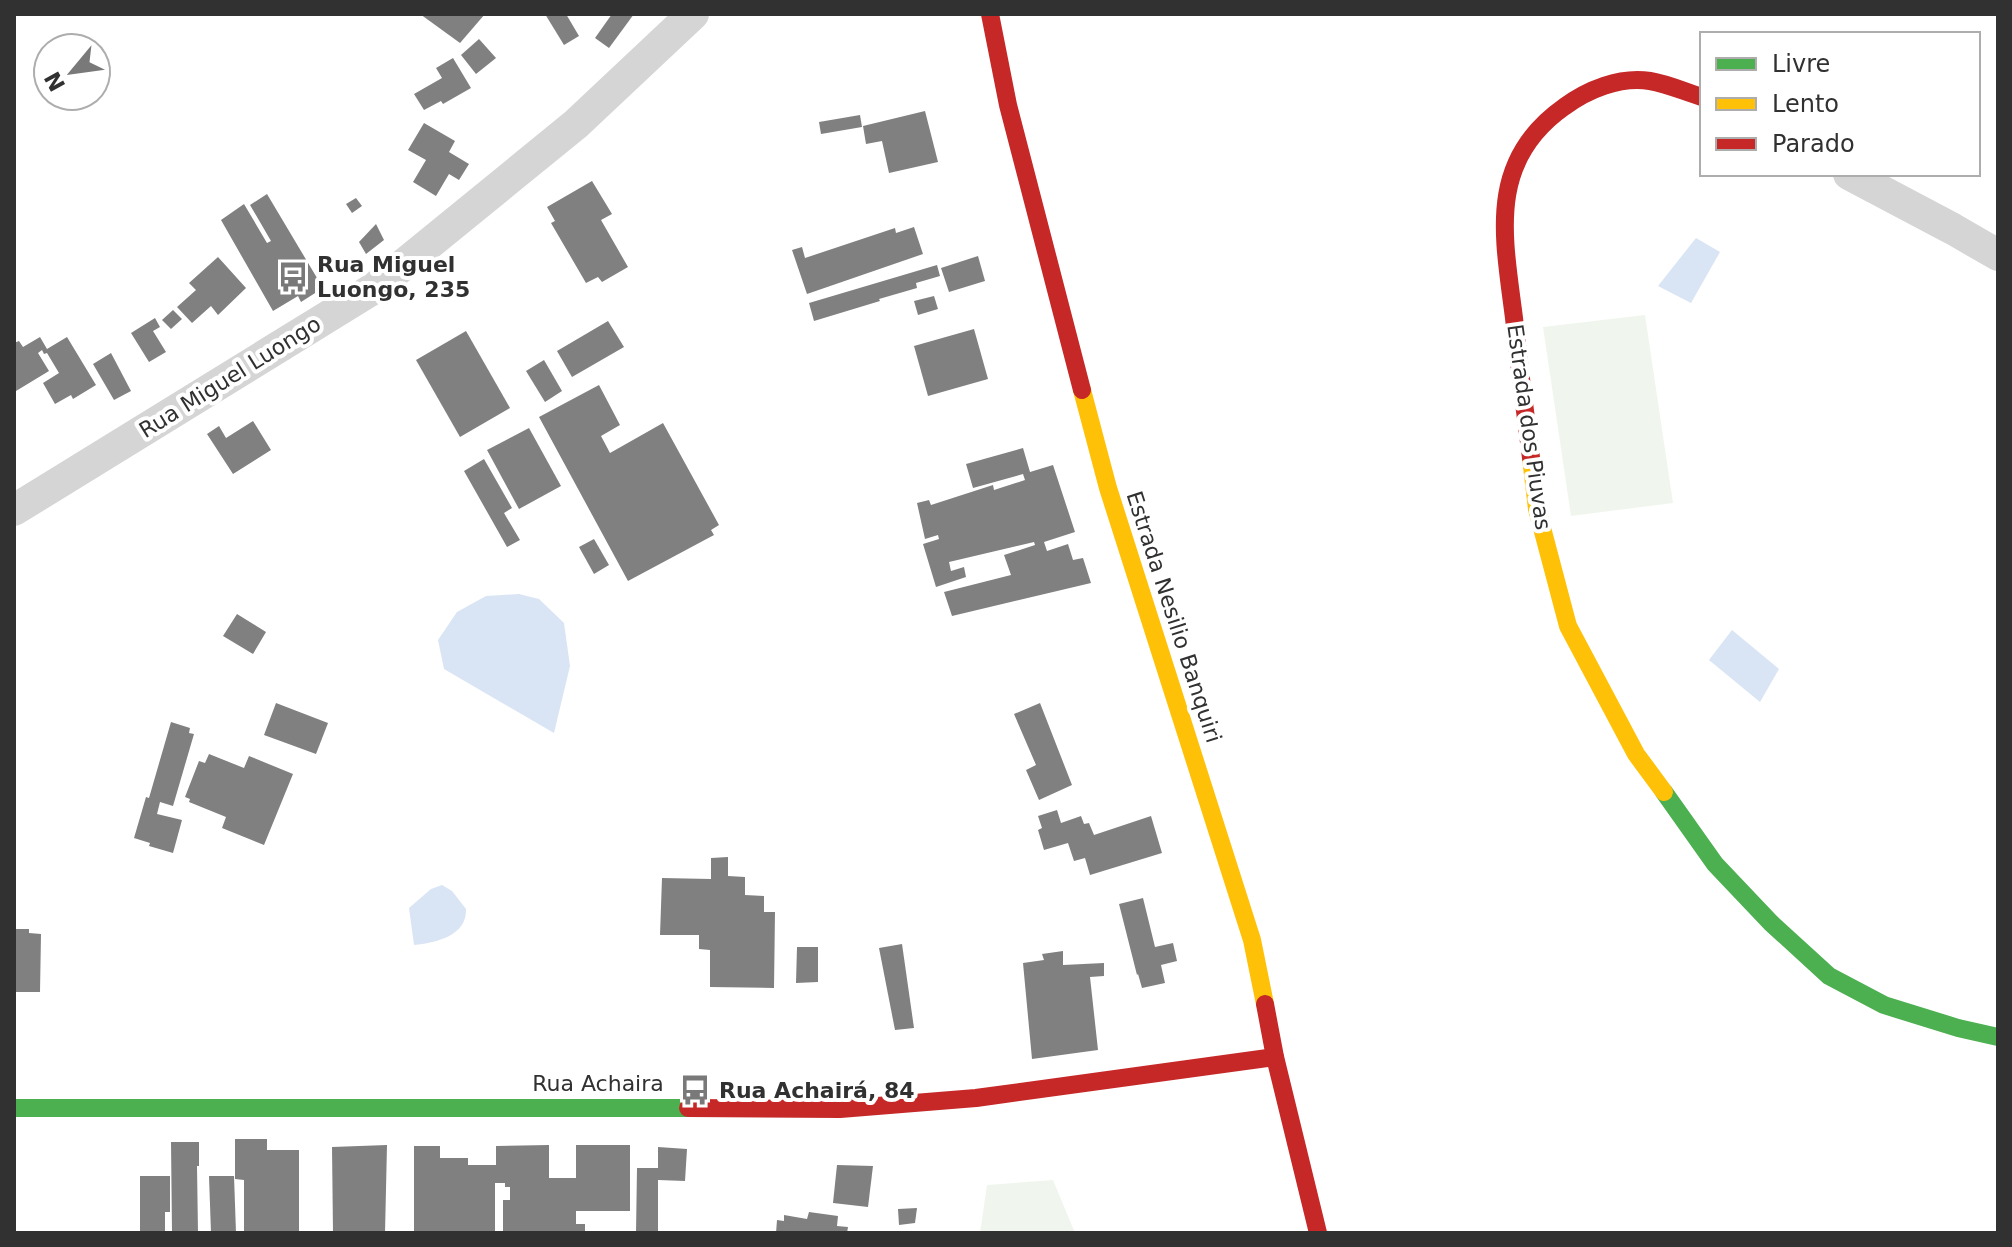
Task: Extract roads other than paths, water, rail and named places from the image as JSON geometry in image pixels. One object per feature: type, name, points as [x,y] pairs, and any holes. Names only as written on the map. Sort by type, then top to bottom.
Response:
[{"type":"street","name":"Rua Miguel Luongo","points":[[14,510],[376,287],[576,124],[693,14]]},
{"type":"street","name":"Estrada Nesilio Banquiri","points":[[990,14],[1008,105],[1108,488],[1252,940],[1275,1057],[1318,1233]]},
{"type":"street","name":"Estrada dos Piuvas","points":[[1700,96],[1645,80],[1603,86],[1578,96],[1543,124],[1520,154],[1507,191],[1503,230],[1537,509],[1568,626],[1636,754],[1715,864],[1771,923],[1829,976],[1884,1005],[1998,1037]]},
{"type":"street","points":[[1853,176],[1998,255]]},
{"type":"street","name":"Rua Achaira","points":[[14,1108],[840,1109],[976,1098],[1275,1057]]},
{"type":"water","points":[[1696,238],[1720,252],[1691,303],[1658,286]]},
{"type":"water","points":[[519,594],[539,599],[564,623],[570,666],[554,733],[444,669],[438,640],[457,612],[486,596]]},
{"type":"water","points":[[1732,630],[1779,669],[1760,702],[1709,660]]},
{"type":"water","points":[[442,885],[452,891],[466,909],[465,918],[456,932],[414,945],[409,908],[431,889]]},
{"type":"place","name":"Rua Miguel Luongo, 235","points":[[293,277]]},
{"type":"place","name":"Rua Achairá, 84","points":[[695,1090]]}]
